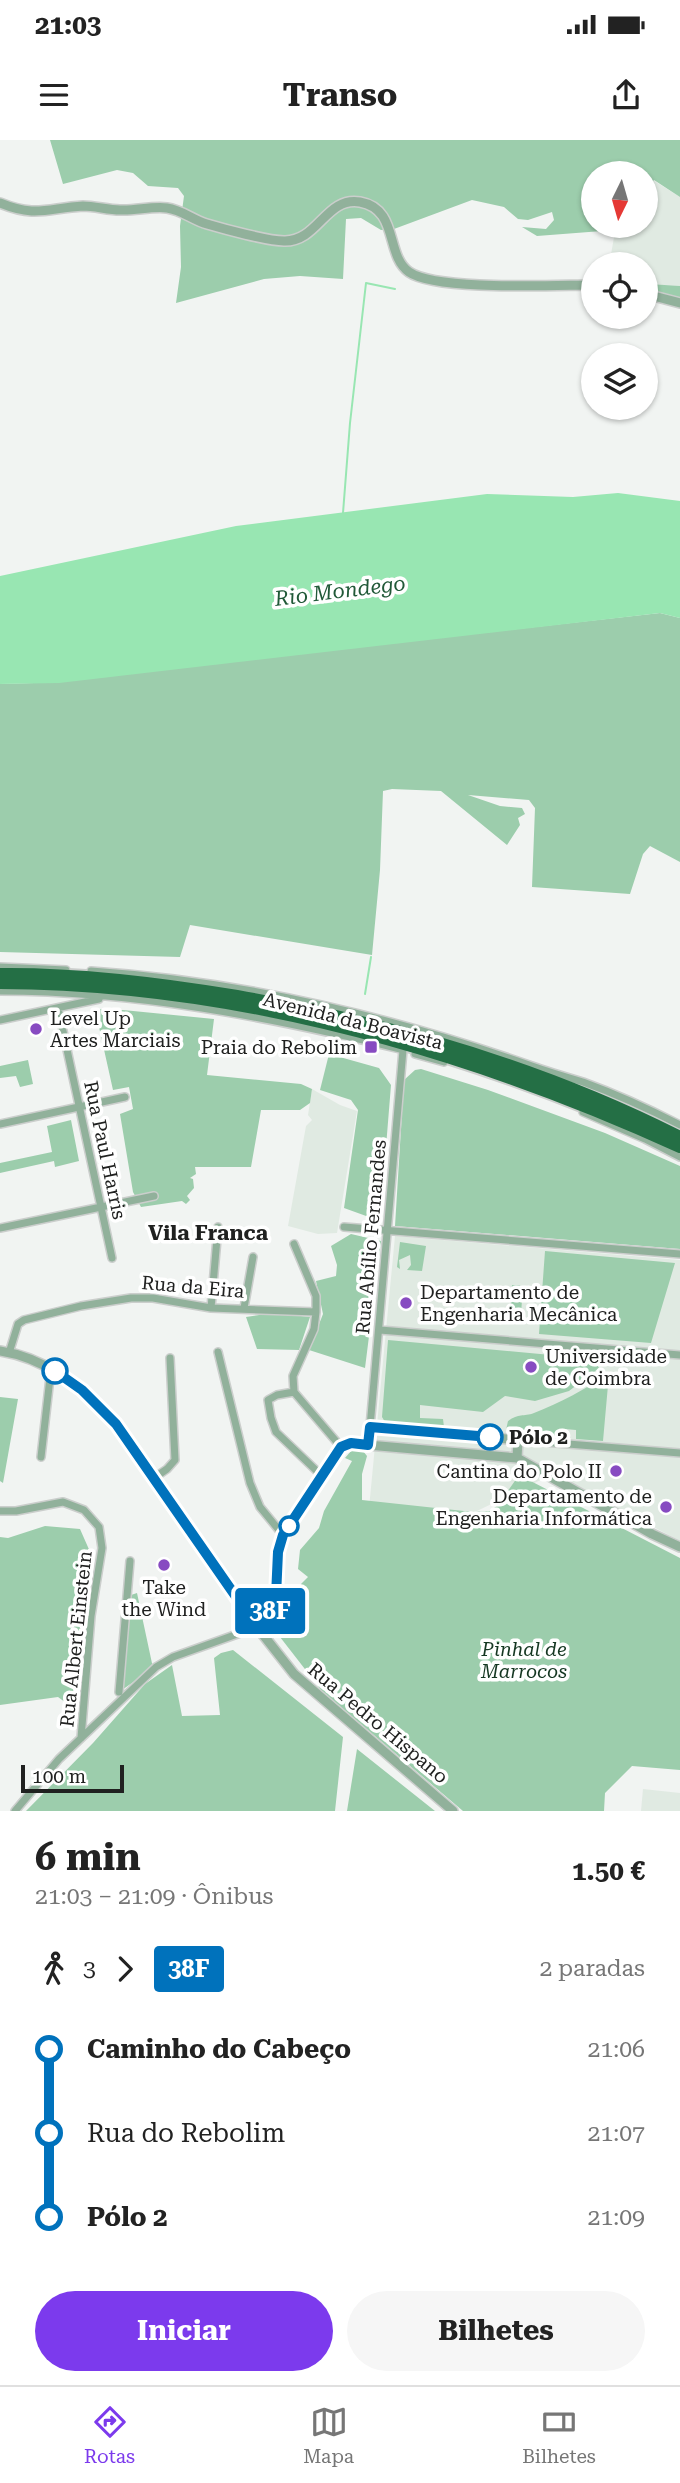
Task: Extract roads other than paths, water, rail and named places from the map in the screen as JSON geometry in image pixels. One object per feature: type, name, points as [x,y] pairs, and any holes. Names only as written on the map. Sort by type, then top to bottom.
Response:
[{"type":"highway","name":"Avenida da Boavista","points":[[0,974],[114,979],[211,992],[312,1010],[456,1048],[580,1093],[650,1128],[680,1147]]},
{"type":"highway","name":"Avenida da Boavista","points":[[0,983],[113,989],[209,1001],[311,1020],[374,1035],[504,1074],[612,1116],[680,1137]]},
{"type":"highway","points":[[650,1128],[680,1128]]},
{"type":"highway","points":[[650,1128],[680,1155]]},
{"type":"street","points":[[0,203],[19,211],[38,213],[85,206],[120,210],[165,208],[206,223],[284,241],[298,240],[309,234],[337,205],[356,201],[376,209],[388,223],[401,263],[409,272],[422,278],[528,286],[581,285]]},
{"type":"street","points":[[658,297],[680,303]]},
{"type":"street","name":"Avenida da Boavista","points":[[0,967],[167,978],[313,1003],[422,1031],[584,1083],[680,1128]]},
{"type":"street","name":"Avenida da Boavista","points":[[0,991],[110,996],[253,1016],[404,1050],[537,1094],[680,1155]]},
{"type":"street","points":[[0,1020],[110,996]]},
{"type":"street","name":"Rua Paul Harris","points":[[58,1007],[112,1258]]},
{"type":"street","name":"Rua Abílio Fernandes","points":[[370,1427],[404,1050]]},
{"type":"street","points":[[0,1124],[125,1097]]},
{"type":"street","points":[[0,1228],[154,1196]]},
{"type":"street","points":[[211,1308],[218,1227]]},
{"type":"street","points":[[344,1227],[680,1254]]},
{"type":"street","points":[[294,1244],[316,1296],[313,1329],[293,1376],[294,1392],[341,1447]]},
{"type":"street","points":[[244,1308],[253,1257]]},
{"type":"street","name":"Rua da Eira","points":[[4,1351],[18,1324],[24,1320],[81,1306],[131,1298],[153,1298],[211,1308],[316,1312]]},
{"type":"street","points":[[380,1330],[680,1355]]},
{"type":"street","name":"Rua Pedro Hispano","points":[[4,1351],[51,1369],[100,1406],[116,1424],[257,1627],[294,1674],[453,1811]]},
{"type":"street","points":[[218,1352],[250,1483],[260,1507],[283,1535]]},
{"type":"street","points":[[154,1478],[175,1460],[170,1358]]},
{"type":"street","points":[[41,1457],[51,1369]]},
{"type":"street","points":[[294,1392],[277,1395],[268,1400],[271,1418],[276,1432],[322,1476]]},
{"type":"street","points":[[368,1445],[370,1427],[680,1453]]},
{"type":"street","points":[[517,1458],[518,1440]]},
{"type":"street","points":[[15,1811],[59,1759],[156,1667],[173,1657],[257,1627],[267,1618],[276,1596],[278,1552],[283,1535],[341,1447],[351,1443],[517,1458],[680,1547]]},
{"type":"street","name":"Rua Albert Einstein","points":[[0,1511],[63,1502],[84,1510],[99,1527],[102,1548],[90,1625],[81,1738]]},
{"type":"street","points":[[120,1692],[130,1561]]},
{"type":"water","name":"Rio Mondego","points":[[618,493],[680,501],[680,618],[660,613],[59,683],[0,684],[0,576],[236,526],[487,494],[573,497]]},
{"type":"waterway","points":[[343,513],[366,283],[395,289]]},
{"type":"waterway","points":[[365,994],[371,957]]},
{"type":"place","name":"Level Up Artes Marciais","points":[[36,1029]]},
{"type":"place","name":"Praia do Rebolim","points":[[371,1047]]},
{"type":"place","name":"Departamento de Engenharia Mecânica","points":[[406,1303]]},
{"type":"place","name":"Universidade de Coimbra","points":[[531,1367]]},
{"type":"place","name":"Pólo 2","points":[[490,1437]]},
{"type":"place","name":"Cantina do Polo II","points":[[616,1471]]},
{"type":"place","name":"Departamento de Engenharia Informática","points":[[666,1507]]},
{"type":"place","name":"Take the Wind","points":[[164,1565]]},
{"type":"district","name":"Vila Franca","points":[[208,1233]]},
{"type":"park label","name":"Pinhal de Marrocos","points":[[524,1660]]}]
